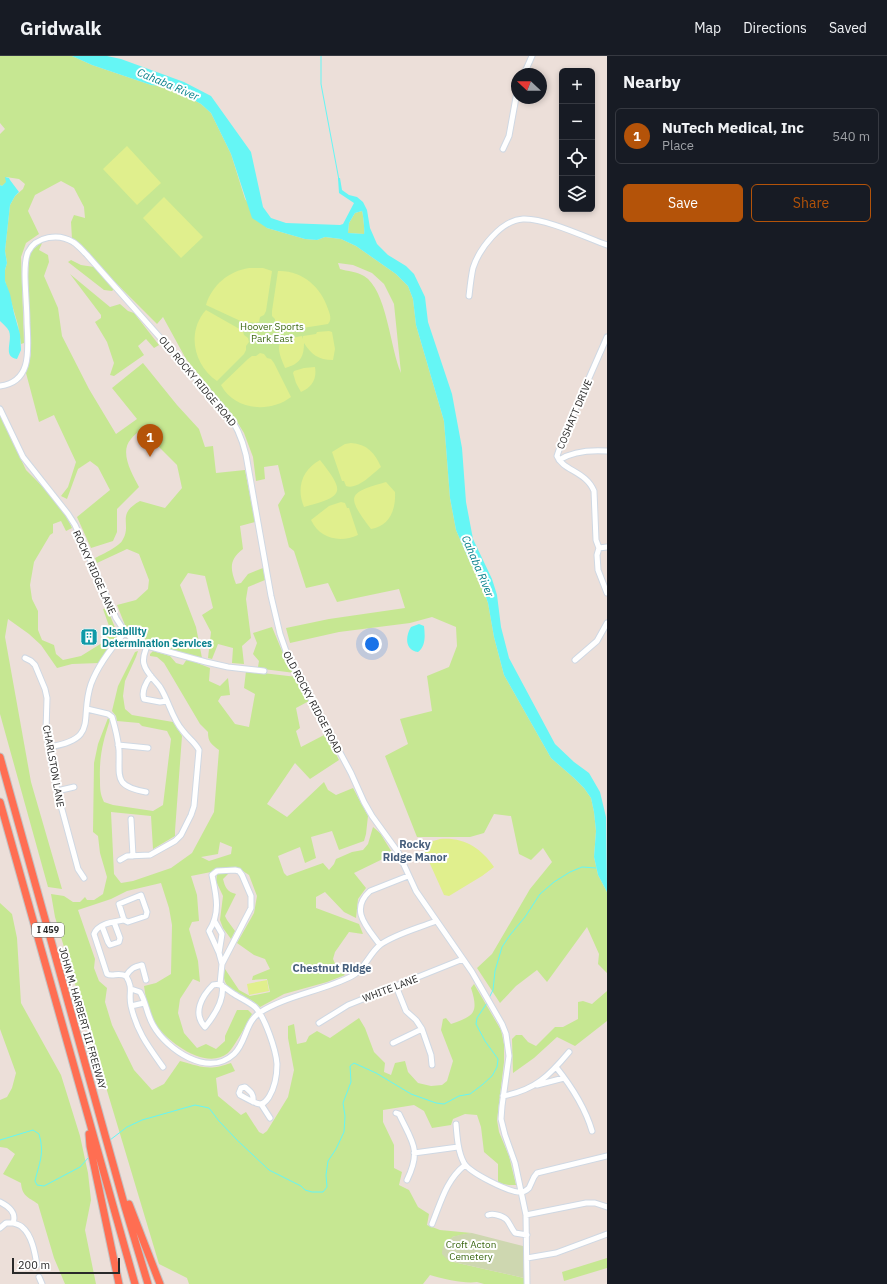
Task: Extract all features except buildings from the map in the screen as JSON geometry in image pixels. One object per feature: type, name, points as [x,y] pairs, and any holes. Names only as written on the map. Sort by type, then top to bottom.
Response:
[{"type":"highway","name":"JOHN M. HARBERT III FREEWAY","points":[[0,758],[112,1161],[148,1284]]},
{"type":"highway","name":"I 459","points":[[0,802],[86,1113],[90,1146],[98,1167]]},
{"type":"highway","points":[[112,1161],[160,1284]]},
{"type":"highway","points":[[98,1167],[118,1284]]},
{"type":"highway","points":[[98,1167],[135,1284]]},
{"type":"street","points":[[527,68],[532,56]]},
{"type":"street","points":[[503,149],[509,136],[514,104]]},
{"type":"street","points":[[469,296],[473,268],[489,238],[506,224],[521,218],[536,220],[558,226],[607,245]]},
{"type":"street","name":"OLD ROCKY RIDGE ROAD","points":[[0,386],[7,385],[17,379],[24,370],[27,362],[28,348],[25,263],[28,252],[32,246],[41,240],[59,237],[76,245],[90,259],[237,426],[245,450],[271,596],[284,645],[291,662],[351,773],[372,816],[398,852],[408,876],[423,903],[463,959],[494,1008],[504,1028],[508,1048],[509,1064],[501,1114],[503,1127],[515,1163],[526,1215],[527,1284]]},
{"type":"street","name":"COSHATT DRIVE","points":[[607,337],[558,450],[557,456],[559,460],[585,477],[592,484],[594,491],[596,540],[599,548],[597,555],[598,570],[607,593]]},
{"type":"street","name":"ROCKY RIDGE LANE","points":[[0,409],[23,457],[63,507],[75,525],[111,608],[125,632],[130,637],[147,646],[217,665],[264,671]]},
{"type":"street","points":[[559,460],[568,455],[577,453],[607,451]]},
{"type":"street","points":[[599,548],[607,547]]},
{"type":"street","points":[[576,660],[597,641],[607,623]]},
{"type":"street","points":[[49,747],[67,744],[78,736],[86,723],[88,695],[94,678],[125,632]]},
{"type":"street","points":[[120,860],[127,856],[150,855],[175,841],[181,835],[194,806],[199,750],[178,725],[160,687],[144,667],[144,654],[147,646]]},
{"type":"street","name":"CHARLSTON LANE","points":[[25,658],[31,661],[35,666],[45,689],[47,698],[46,721],[49,747],[57,791],[78,869],[84,878]]},
{"type":"street","points":[[151,676],[143,692],[144,699],[160,702],[167,700]]},
{"type":"street","points":[[87,709],[108,714],[112,717],[118,745],[118,773],[121,780],[124,785],[131,789],[146,792]]},
{"type":"street","points":[[118,745],[148,748]]},
{"type":"street","points":[[57,791],[74,787]]},
{"type":"street","points":[[131,819],[132,856]]},
{"type":"street","points":[[222,964],[251,908],[251,896],[249,890],[242,875],[239,871],[235,870],[217,871],[212,874],[217,901],[217,910],[215,922],[209,930],[219,952],[222,964],[221,985],[223,991],[220,1003],[211,1020],[205,1027],[199,1018],[198,1012],[206,991],[213,985],[221,985],[255,1007],[266,1028],[276,1064],[275,1079],[271,1093],[265,1102],[261,1104]]},
{"type":"street","points":[[380,945],[362,920],[360,914],[362,902],[370,891],[408,876]]},
{"type":"street","points":[[124,920],[119,904],[141,895],[147,912],[146,916],[128,922],[124,920],[102,926],[96,929],[94,936],[107,974],[111,975],[121,973],[126,976],[131,983],[131,1006],[138,1030],[148,1047],[163,1067]]},
{"type":"street","points":[[131,989],[140,992],[149,1018],[160,1035],[174,1048],[198,1061],[212,1064],[223,1061],[235,1054],[252,1020],[259,1014],[278,1004],[352,976],[366,964],[380,945],[436,921]]},
{"type":"street","points":[[102,926],[110,945],[119,942],[120,938],[114,922]]},
{"type":"street","points":[[215,922],[222,934],[219,952]]},
{"type":"street","name":"WHITE LANE","points":[[319,1023],[348,1004],[463,959]]},
{"type":"street","points":[[126,976],[131,968],[142,965],[146,980]]},
{"type":"street","points":[[396,986],[406,1011],[416,1020],[422,1029],[431,1055],[432,1064]]},
{"type":"street","points":[[131,1006],[144,1003]]},
{"type":"street","points":[[393,1043],[422,1029]]},
{"type":"street","points":[[534,1086],[556,1067],[569,1052]]},
{"type":"street","points":[[556,1067],[581,1102],[592,1132]]},
{"type":"street","points":[[503,1096],[521,1092],[534,1086],[564,1078]]},
{"type":"street","points":[[253,1102],[261,1104],[270,1118]]},
{"type":"street","points":[[396,1112],[399,1114],[411,1136],[414,1153],[414,1164],[407,1180]]},
{"type":"street","points":[[456,1124],[458,1147],[465,1165],[484,1179],[507,1189],[521,1192],[530,1188],[537,1173],[607,1156]]},
{"type":"street","points":[[414,1153],[458,1147]]},
{"type":"street","points":[[432,1224],[448,1183],[457,1171],[465,1165]]},
{"type":"street","points":[[0,1202],[7,1205],[13,1212],[15,1218],[13,1223]]},
{"type":"street","points":[[526,1215],[586,1203],[595,1203],[607,1207]]},
{"type":"street","points":[[488,1216],[494,1214],[504,1218],[508,1221],[515,1233],[527,1235]]},
{"type":"street","points":[[0,1228],[6,1224],[13,1223],[22,1227],[32,1245],[37,1265]]},
{"type":"street","points":[[527,1258],[556,1253],[607,1234]]},
{"type":"street","points":[[39,1277],[42,1284]]},
{"type":"green space","name":"Hoover Sports Park East","points":[[0,56],[72,56],[92,65],[151,85],[170,87],[201,104],[211,113],[231,154],[245,199],[267,228],[305,239],[317,240],[325,237],[341,239],[356,246],[396,274],[408,286],[413,299],[416,325],[444,421],[450,498],[456,530],[481,583],[488,603],[494,637],[504,675],[551,758],[584,788],[591,798],[596,831],[594,857],[598,875],[607,892],[607,973],[598,964],[599,954],[587,927],[547,982],[537,970],[516,986],[500,1003],[477,968],[492,954],[530,889],[552,862],[543,848],[531,860],[519,854],[511,816],[494,814],[484,833],[470,837],[417,837],[385,756],[408,744],[400,719],[432,711],[427,676],[449,667],[457,646],[456,627],[432,617],[410,623],[339,632],[290,643],[286,628],[329,619],[405,608],[399,589],[337,602],[328,583],[306,588],[294,551],[289,547],[278,505],[285,494],[278,465],[264,467],[265,479],[256,481],[253,457],[244,433],[236,420],[186,359],[163,317],[157,324],[72,239],[71,222],[74,215],[85,218],[84,207],[74,188],[61,181],[35,195],[28,211],[39,234],[26,243],[21,257],[24,343],[21,344],[18,325],[5,281],[5,270],[7,263],[5,251],[10,205],[15,196],[23,189],[25,184],[19,179],[6,177],[7,182],[2,186],[0,185],[0,134],[5,129],[0,123]],"holes":[[[338,263],[353,265],[372,273],[384,284],[394,304],[401,373],[383,306],[372,283],[362,275],[340,269]]]},
{"type":"green space","points":[[127,146],[161,183],[137,205],[103,169]]},
{"type":"green space","points":[[164,197],[203,237],[181,258],[143,218]]},
{"type":"green space","points":[[362,211],[364,234],[348,233],[349,223],[355,213]]},
{"type":"green space","points":[[43,241],[39,250],[48,255],[49,262],[44,276],[58,308],[62,336],[89,389],[116,434],[137,419],[112,388],[143,363],[177,405],[199,429],[205,447],[213,446],[216,473],[245,470],[255,522],[240,526],[243,549],[235,557],[232,569],[236,584],[241,583],[248,574],[263,568],[265,580],[248,587],[246,599],[251,638],[242,646],[244,664],[232,663],[233,648],[218,644],[212,659],[208,658],[211,632],[202,615],[213,608],[205,576],[188,573],[180,585],[196,627],[202,658],[144,642],[127,630],[117,605],[136,600],[148,589],[149,580],[139,554],[127,549],[97,563],[95,558],[122,541],[126,530],[126,515],[132,506],[140,501],[165,508],[182,488],[177,465],[159,447],[138,432],[128,444],[126,456],[133,476],[139,487],[117,509],[117,532],[113,541],[91,548],[77,517],[110,490],[98,467],[90,461],[78,469],[67,499],[61,496],[68,487],[76,462],[54,415],[39,422],[26,373],[31,354],[28,277],[29,257],[32,250]]},
{"type":"green space","points":[[71,260],[81,265],[94,267],[114,289],[112,291],[104,290],[68,262]]},
{"type":"green space","points":[[249,268],[263,268],[272,271],[266,311],[264,315],[260,317],[259,322],[251,322],[247,324],[206,305],[212,291],[222,280],[235,272]]},
{"type":"green space","points":[[278,271],[295,273],[309,281],[315,287],[321,294],[329,311],[330,319],[328,324],[286,330],[275,324],[272,311]]},
{"type":"green space","points":[[70,274],[110,307],[120,304],[128,311],[134,313],[159,345],[154,348],[146,339],[138,346],[144,355],[114,376],[110,375],[114,363],[107,342],[95,322],[101,318],[101,315]]},
{"type":"green space","points":[[206,310],[243,331],[249,342],[246,346],[244,354],[217,381],[209,375],[203,367],[195,348],[196,328]]},
{"type":"green space","points":[[317,332],[332,332],[335,349],[333,360],[319,358],[309,350],[304,343],[302,356],[298,362],[285,368],[279,352],[280,343],[286,339],[302,336],[303,339],[303,336],[316,334]]},
{"type":"green space","points":[[260,353],[271,359],[274,363],[291,397],[273,406],[253,407],[244,404],[227,394],[221,385],[248,359]]},
{"type":"green space","points":[[315,367],[313,382],[308,388],[301,392],[296,383],[293,373],[294,371]]},
{"type":"green space","points":[[0,415],[26,470],[46,490],[66,515],[72,528],[66,531],[61,521],[53,524],[53,533],[50,535],[34,562],[30,585],[32,599],[38,611],[38,630],[42,640],[54,645],[56,654],[63,660],[81,656],[102,643],[109,626],[103,609],[107,608],[118,635],[99,663],[72,664],[57,668],[41,645],[29,634],[8,619],[5,637],[31,782],[62,889],[48,887],[0,714]]},
{"type":"green space","points":[[351,443],[362,445],[370,450],[376,457],[381,467],[365,481],[351,487],[346,486],[344,481],[342,481],[332,452],[345,444]]},
{"type":"green space","points":[[320,460],[334,480],[337,486],[337,492],[327,500],[304,507],[301,493],[302,480],[309,469]]},
{"type":"green space","points":[[386,482],[395,492],[393,510],[383,524],[371,529],[357,509],[354,503],[354,497],[364,489]]},
{"type":"green space","points":[[341,502],[345,503],[347,508],[349,508],[358,535],[344,539],[331,538],[320,531],[311,520],[329,506]]},
{"type":"green space","points":[[272,627],[282,651],[295,673],[258,667],[259,661],[253,654],[257,643],[253,633]]},
{"type":"green space","points":[[138,651],[125,681],[123,696],[125,709],[132,715],[173,722],[182,736],[175,836],[153,849],[151,816],[111,812],[114,874],[121,883],[133,881],[171,868],[192,853],[214,812],[219,750],[210,742],[208,732],[200,724],[164,663],[157,657],[150,656],[153,651],[170,656],[176,663],[183,665],[187,659],[210,668],[209,681],[220,686],[228,678],[230,695],[221,696],[218,701],[235,724],[249,727],[255,694],[244,688],[246,671],[297,677],[309,701],[296,708],[300,728],[296,731],[301,747],[326,734],[339,760],[310,779],[295,763],[267,804],[287,817],[324,782],[328,790],[336,795],[353,788],[368,816],[364,841],[339,850],[332,831],[311,837],[316,858],[305,863],[300,847],[278,856],[284,873],[287,876],[323,863],[329,870],[336,859],[352,852],[363,850],[368,844],[373,827],[380,833],[393,854],[354,873],[366,888],[358,899],[356,918],[344,912],[325,892],[316,897],[316,908],[359,924],[363,934],[349,932],[335,952],[333,959],[337,968],[345,975],[327,982],[284,994],[260,1007],[230,988],[224,977],[225,969],[239,990],[250,996],[270,992],[267,979],[252,980],[253,976],[270,969],[265,959],[254,955],[237,943],[254,913],[257,896],[249,875],[240,869],[220,868],[211,872],[191,876],[197,895],[199,921],[192,922],[189,929],[198,961],[200,982],[193,979],[180,999],[178,1013],[184,1033],[197,1048],[206,1044],[216,1049],[225,1041],[225,1036],[237,1010],[248,1010],[252,1014],[230,1051],[219,1058],[209,1059],[188,1052],[178,1046],[155,1024],[149,1011],[144,986],[156,983],[171,974],[172,925],[169,908],[161,883],[127,891],[111,899],[78,910],[95,959],[94,968],[99,981],[107,988],[105,1002],[112,1025],[134,1070],[152,1090],[164,1084],[180,1061],[206,1067],[217,1067],[231,1063],[235,1071],[216,1078],[218,1096],[241,1115],[246,1112],[259,1132],[263,1134],[267,1131],[288,1097],[294,1070],[288,1038],[288,1026],[294,1024],[297,1044],[306,1042],[309,1036],[317,1031],[330,1038],[359,1018],[365,1028],[374,1052],[385,1063],[384,1072],[391,1075],[395,1063],[405,1061],[408,1072],[418,1083],[431,1086],[442,1085],[447,1081],[453,1061],[441,1030],[443,1019],[446,1018],[451,1024],[470,1016],[474,1008],[471,988],[474,984],[501,1030],[504,1044],[504,1062],[497,1120],[499,1132],[509,1156],[516,1185],[498,1183],[498,1164],[484,1152],[481,1127],[477,1115],[465,1114],[453,1119],[451,1125],[432,1128],[424,1111],[414,1105],[383,1110],[383,1122],[394,1145],[394,1168],[402,1172],[399,1185],[409,1190],[418,1207],[429,1214],[427,1225],[440,1230],[472,1233],[452,1237],[449,1261],[524,1278],[524,1284],[484,1284],[477,1282],[454,1281],[430,1275],[423,1284],[189,1284],[187,1278],[159,1264],[55,917],[51,894],[64,896],[73,902],[80,902],[85,897],[87,900],[94,900],[103,894],[107,877],[100,853],[98,836],[93,832],[94,763],[98,744],[108,718],[110,720],[103,742],[100,764],[100,788],[104,802],[113,805],[153,811],[163,805],[171,739],[167,731],[142,726],[139,723],[117,721],[116,716],[112,711],[118,686],[135,652]],"holes":[[[220,842],[232,847],[231,854],[209,861],[201,857],[218,854]]]},
{"type":"green space","points":[[440,839],[457,840],[471,845],[478,849],[494,867],[449,896],[444,895],[422,846]]},
{"type":"green space","points":[[227,872],[228,874],[223,879],[226,887],[230,892],[236,894],[225,916],[235,931],[231,939],[223,928],[220,920],[223,896],[216,881],[217,875]]},
{"type":"green space","points":[[0,903],[12,914],[17,938],[21,1003],[61,1075],[80,1136],[88,1173],[91,1200],[85,1230],[96,1284],[65,1284],[54,1258],[38,1204],[24,1194],[21,1183],[3,1174],[15,1154],[7,1148],[0,1147],[0,1100],[7,1097],[12,1088],[16,1073],[0,1029]]},
{"type":"green space","points":[[267,980],[269,991],[249,995],[247,984]]},
{"type":"green space","points":[[607,991],[607,1021],[575,1046],[557,1037],[534,1058],[513,1073],[512,1039],[516,1035],[522,1035],[528,1042],[536,1046],[555,1027],[563,1027],[578,1019],[578,1002],[583,1001],[592,1004]]},
{"type":"green space","name":"Croft Acton Cemetery","points":[[472,1233],[523,1246],[524,1278],[449,1261],[442,1254],[445,1243],[448,1240],[456,1236]]},
{"type":"green space","points":[[607,1258],[607,1268],[564,1281],[562,1272]]},
{"type":"water","name":"Cahaba River","points":[[72,56],[107,56],[121,59],[184,82],[211,96],[251,152],[263,207],[271,218],[286,223],[343,224],[354,203],[339,193],[338,178],[340,178],[342,190],[349,195],[357,197],[363,202],[367,210],[370,228],[377,244],[388,255],[406,266],[414,274],[425,297],[428,322],[452,394],[462,448],[466,502],[473,539],[492,579],[497,595],[501,627],[509,658],[555,744],[574,762],[589,773],[600,792],[606,817],[607,892],[598,875],[594,857],[596,831],[591,798],[574,778],[551,758],[504,675],[494,637],[488,603],[481,583],[456,530],[450,498],[444,421],[416,325],[413,299],[408,286],[396,274],[356,246],[341,239],[325,237],[317,240],[305,239],[267,228],[252,218],[231,154],[211,113],[201,104],[170,87],[151,85],[92,65]],"holes":[[[362,211],[364,234],[348,233],[349,223],[355,213]]]},
{"type":"water","points":[[5,177],[9,178],[19,192],[10,205],[5,251],[7,263],[5,270],[5,281],[10,294],[20,334],[21,350],[17,359],[10,355],[9,331],[0,321],[0,185],[2,186],[6,182]]},
{"type":"water","points":[[419,624],[424,626],[425,637],[424,644],[418,652],[414,651],[408,646],[407,639],[411,627]]},
{"type":"waterway","points":[[321,56],[321,84],[339,180]]},
{"type":"waterway","points":[[489,998],[493,990],[495,971],[502,947],[525,917],[540,894],[554,882],[570,872],[582,867],[596,868]]},
{"type":"waterway","points":[[110,1140],[127,1127],[142,1120],[195,1105],[209,1108],[237,1140],[269,1170],[301,1186],[305,1190],[312,1192],[323,1192],[327,1187],[326,1175],[328,1161],[336,1149],[344,1132],[345,1116],[343,1103],[351,1082],[350,1066],[354,1063],[376,1073],[411,1094],[436,1103],[444,1104],[459,1096],[470,1094],[492,1076],[497,1067],[498,1059],[485,1041],[476,1024],[477,1018],[487,1003]]},
{"type":"waterway","points":[[0,1140],[33,1130],[39,1134],[41,1141],[41,1153],[35,1181],[37,1185],[44,1186],[80,1167],[89,1157]]},
{"type":"place","name":"NuTech Medical, Inc","points":[[150,457]]},
{"type":"place","name":"Disability Determination Services","points":[[89,637]]},
{"type":"district","name":"Rocky Ridge Manor","points":[[415,850]]},
{"type":"district","name":"Chestnut Ridge","points":[[332,968]]}]
